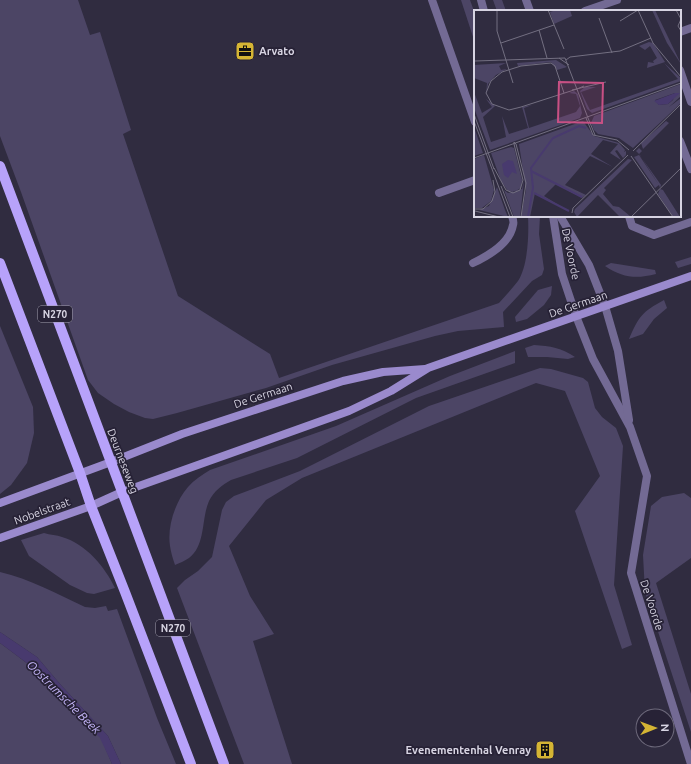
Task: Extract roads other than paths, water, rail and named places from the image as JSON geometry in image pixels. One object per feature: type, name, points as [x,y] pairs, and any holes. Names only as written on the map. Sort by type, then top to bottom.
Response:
[{"type":"main road","name":"Deurneseweg","points":[[0,166],[224,764]]},
{"type":"main road","name":"N270","points":[[0,263],[80,473],[91,506],[191,764]]},
{"type":"main road","name":"De Germaan","points":[[122,492],[349,411],[391,391],[428,368],[691,276]]},
{"type":"main road","name":"De Germaan","points":[[80,473],[182,434],[343,381],[384,372],[428,368]]},
{"type":"main road","name":"Nobelstraat","points":[[0,503],[80,473]]},
{"type":"main road","name":"Nobelstraat","points":[[0,538],[91,506],[122,492]]},
{"type":"street","points":[[432,0],[474,119]]},
{"type":"street","points":[[480,0],[484,10]]},
{"type":"street","points":[[526,0],[530,10]]},
{"type":"street","points":[[588,10],[617,0]]},
{"type":"street","points":[[681,32],[691,28]]},
{"type":"street","points":[[681,73],[691,102]]},
{"type":"street","points":[[681,144],[691,169]]},
{"type":"street","points":[[439,193],[474,180]]},
{"type":"street","points":[[473,263],[487,256],[508,238],[514,225],[512,217]]},
{"type":"street","name":"De Voorde","points":[[553,217],[562,274],[576,316],[593,360],[630,427],[647,476],[631,573],[691,764]]},
{"type":"street","name":"De Voorde","points":[[561,217],[589,265],[605,306],[618,351],[630,427]]},
{"type":"street","points":[[629,217],[632,226],[654,235],[691,222]]},
{"type":"water","name":"Oostrumsche Beek","points":[[0,632],[37,657],[108,736],[121,764],[112,764],[100,738],[28,664],[0,643]]},
{"type":"place","name":"Arvato","points":[[245,51]]},
{"type":"place","name":"Evenementenhal Venray","points":[[545,750]]}]
